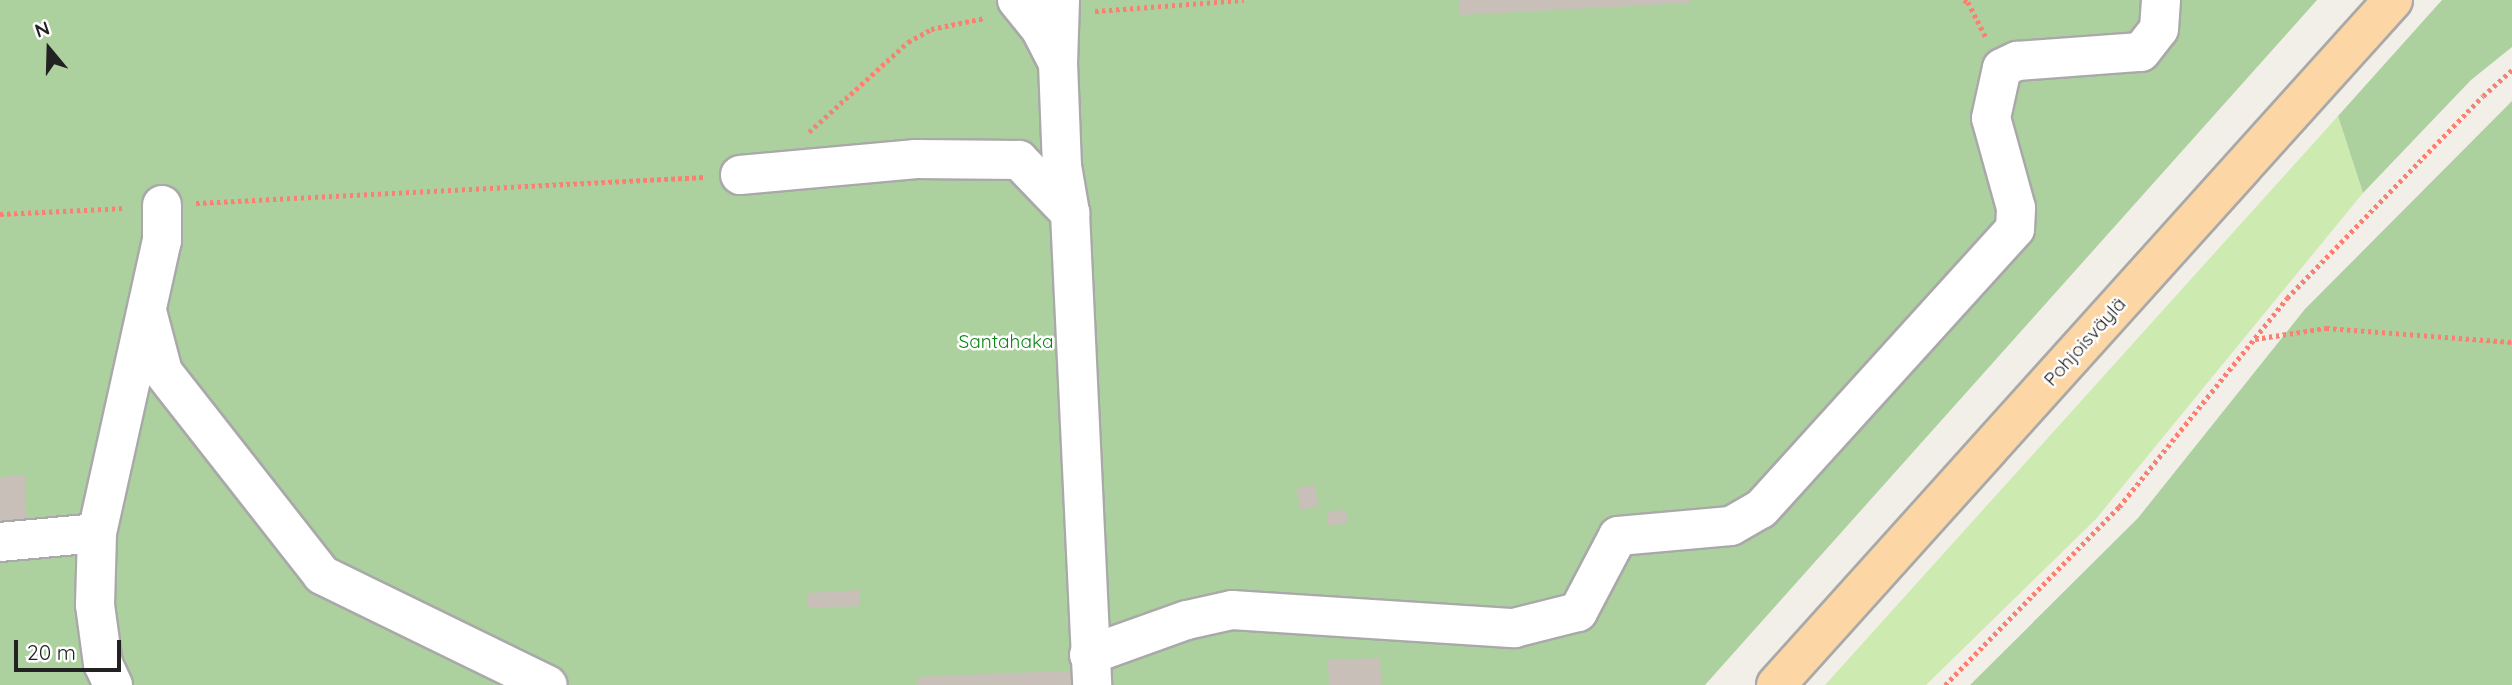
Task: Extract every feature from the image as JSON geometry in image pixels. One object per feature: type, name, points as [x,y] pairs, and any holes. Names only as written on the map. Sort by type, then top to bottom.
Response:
[{"type":"main road","name":"Pohjoisväylä","points":[[1776,685],[2393,0]]},
{"type":"lane","points":[[1041,6],[1058,63],[1062,166],[1070,213],[1090,670],[1188,620],[1231,610],[1514,628],[1578,612],[1618,536],[1731,526],[1760,509],[2015,229],[2016,208],[1991,118],[2002,68],[2017,61],[2141,52],[2159,29],[2161,0]]},
{"type":"lane","points":[[740,175],[916,159],[1019,160],[1070,213]]},
{"type":"lane","points":[[113,685],[103,664],[95,605],[97,533],[162,241],[162,205]]},
{"type":"lane","points":[[147,310],[163,372],[322,575],[548,685]]},
{"type":"lane","points":[[0,542],[97,533]]},
{"type":"path","points":[[801,138],[908,42],[931,29],[962,20],[1041,6],[1244,0]]},
{"type":"path","points":[[1945,685],[2119,507],[2287,298],[2483,96],[2512,70]]},
{"type":"path","points":[[0,214],[740,175]]},
{"type":"path","points":[[2254,339],[2326,328],[2512,342]]},
{"type":"green space","name":"Santahaka","points":[[0,0],[2317,0],[1705,685],[0,685]]},
{"type":"green space","points":[[2442,0],[2512,0],[2512,47],[2471,80],[2363,193],[2338,116]]},
{"type":"green space","points":[[2512,101],[2512,685],[1970,685],[2138,518],[2305,309]]},
{"type":"green space","points":[[2338,116],[2363,193],[2096,519],[1926,685],[1825,685]]},
{"type":"building","points":[[1459,0],[1689,0],[1689,3],[1460,15]]},
{"type":"building","points":[[25,475],[27,529],[0,530],[0,477]]},
{"type":"building","points":[[1314,484],[1319,506],[1301,510],[1296,489]]},
{"type":"building","points":[[1346,510],[1347,524],[1328,525],[1327,511]]},
{"type":"building","points":[[859,590],[860,606],[808,608],[808,593]]},
{"type":"building","points":[[1380,658],[1381,685],[1329,685],[1328,660]]},
{"type":"building","points":[[1087,670],[1087,685],[917,685],[917,677]]}]
